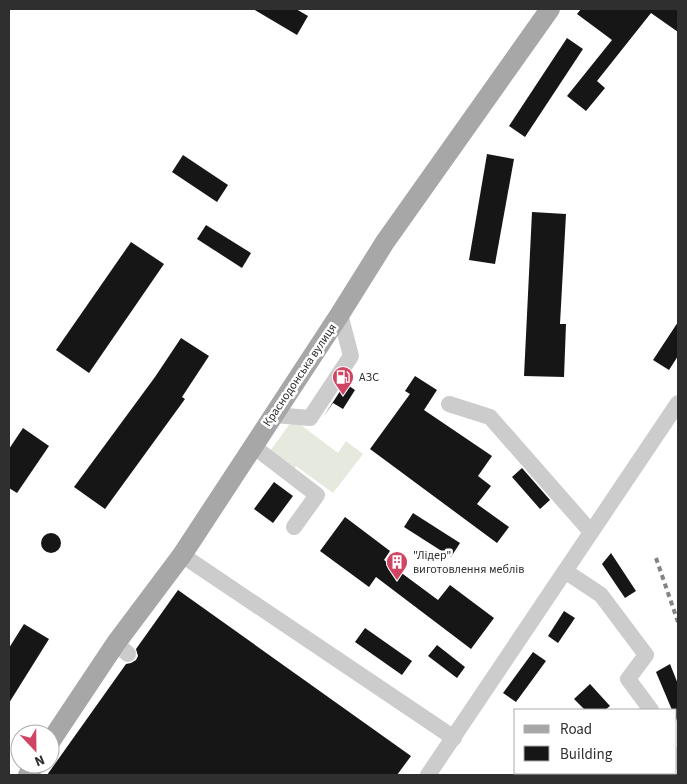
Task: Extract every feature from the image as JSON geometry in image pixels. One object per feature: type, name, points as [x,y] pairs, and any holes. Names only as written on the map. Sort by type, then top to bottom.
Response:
[{"type":"main road","name":"Краснодонська вулиця","points":[[60,729],[122,648],[386,242],[550,9]]},
{"type":"street","points":[[274,415],[310,418],[352,356],[340,314]]},
{"type":"street","points":[[428,775],[678,403]]},
{"type":"street","points":[[449,404],[490,417],[591,532]]},
{"type":"street","points":[[253,446],[317,494],[294,527]]},
{"type":"street","points":[[182,555],[454,738]]},
{"type":"street","points":[[565,571],[601,596],[646,655],[628,679],[649,709]]},
{"type":"shaded area","points":[[295,423],[301,425],[338,453],[346,441],[363,454],[333,493],[296,466],[294,469],[270,451],[289,425]]},
{"type":"building","points":[[253,9],[296,9],[308,16],[297,35]]},
{"type":"building","points":[[581,9],[678,9],[678,32],[651,13],[597,81],[605,88],[586,111],[567,96],[612,40],[577,14]]},
{"type":"building","points":[[567,38],[583,49],[525,137],[509,126]]},
{"type":"building","points":[[487,154],[514,159],[495,264],[469,260]]},
{"type":"building","points":[[183,155],[228,185],[217,202],[172,172]]},
{"type":"building","points":[[532,212],[566,214],[560,324],[566,324],[564,377],[524,376]]},
{"type":"building","points":[[206,225],[251,253],[242,268],[197,239]]},
{"type":"building","points":[[131,242],[164,264],[89,373],[56,350]]},
{"type":"building","points":[[678,322],[678,356],[669,370],[653,360]]},
{"type":"building","points":[[181,338],[209,356],[182,397],[185,399],[105,509],[74,487],[155,377]]},
{"type":"building","points":[[353,371],[346,384],[355,390],[343,409],[333,403],[324,416]]},
{"type":"building","points":[[415,376],[437,390],[424,410],[492,456],[478,476],[491,486],[477,504],[509,527],[497,543],[370,449],[410,394],[405,391]]},
{"type":"building","points":[[23,428],[49,446],[17,493],[9,488],[9,449]]},
{"type":"building","points":[[522,468],[550,500],[540,509],[512,477]]},
{"type":"building","points":[[274,482],[293,496],[273,523],[254,509]]},
{"type":"building","points":[[413,513],[460,543],[451,557],[404,527]]},
{"type":"building","name":"\"Лідер\" виготовлення меблів","points":[[345,517],[390,551],[384,560],[438,600],[450,585],[494,618],[471,649],[376,577],[369,587],[320,551]]},
{"type":"building","points":[[51,533],[58,536],[61,543],[58,550],[51,553],[44,550],[41,543],[44,536]]},
{"type":"building","points":[[611,553],[636,591],[625,598],[602,564]]},
{"type":"building","points":[[178,590],[411,756],[397,775],[47,775],[60,774],[60,757],[126,664],[136,660],[138,656],[136,649]]},
{"type":"building","points":[[564,611],[575,618],[558,643],[548,636]]},
{"type":"building","points":[[24,624],[49,639],[9,703],[9,648]]},
{"type":"building","points":[[365,628],[412,661],[402,675],[355,642]]},
{"type":"building","points":[[437,645],[465,667],[457,678],[428,656]]},
{"type":"building","points":[[533,652],[546,661],[516,702],[503,693]]},
{"type":"building","points":[[670,664],[678,684],[678,724],[677,709],[672,709],[656,672]]},
{"type":"building","points":[[590,684],[610,706],[606,709],[584,709],[574,699]]},
{"type":"railway","points":[[656,558],[678,622]]},
{"type":"place","name":"АЗС","points":[[343,396]]},
{"type":"place","name":"\"Лідер\" виготовлення меблів","points":[[397,581]]}]
